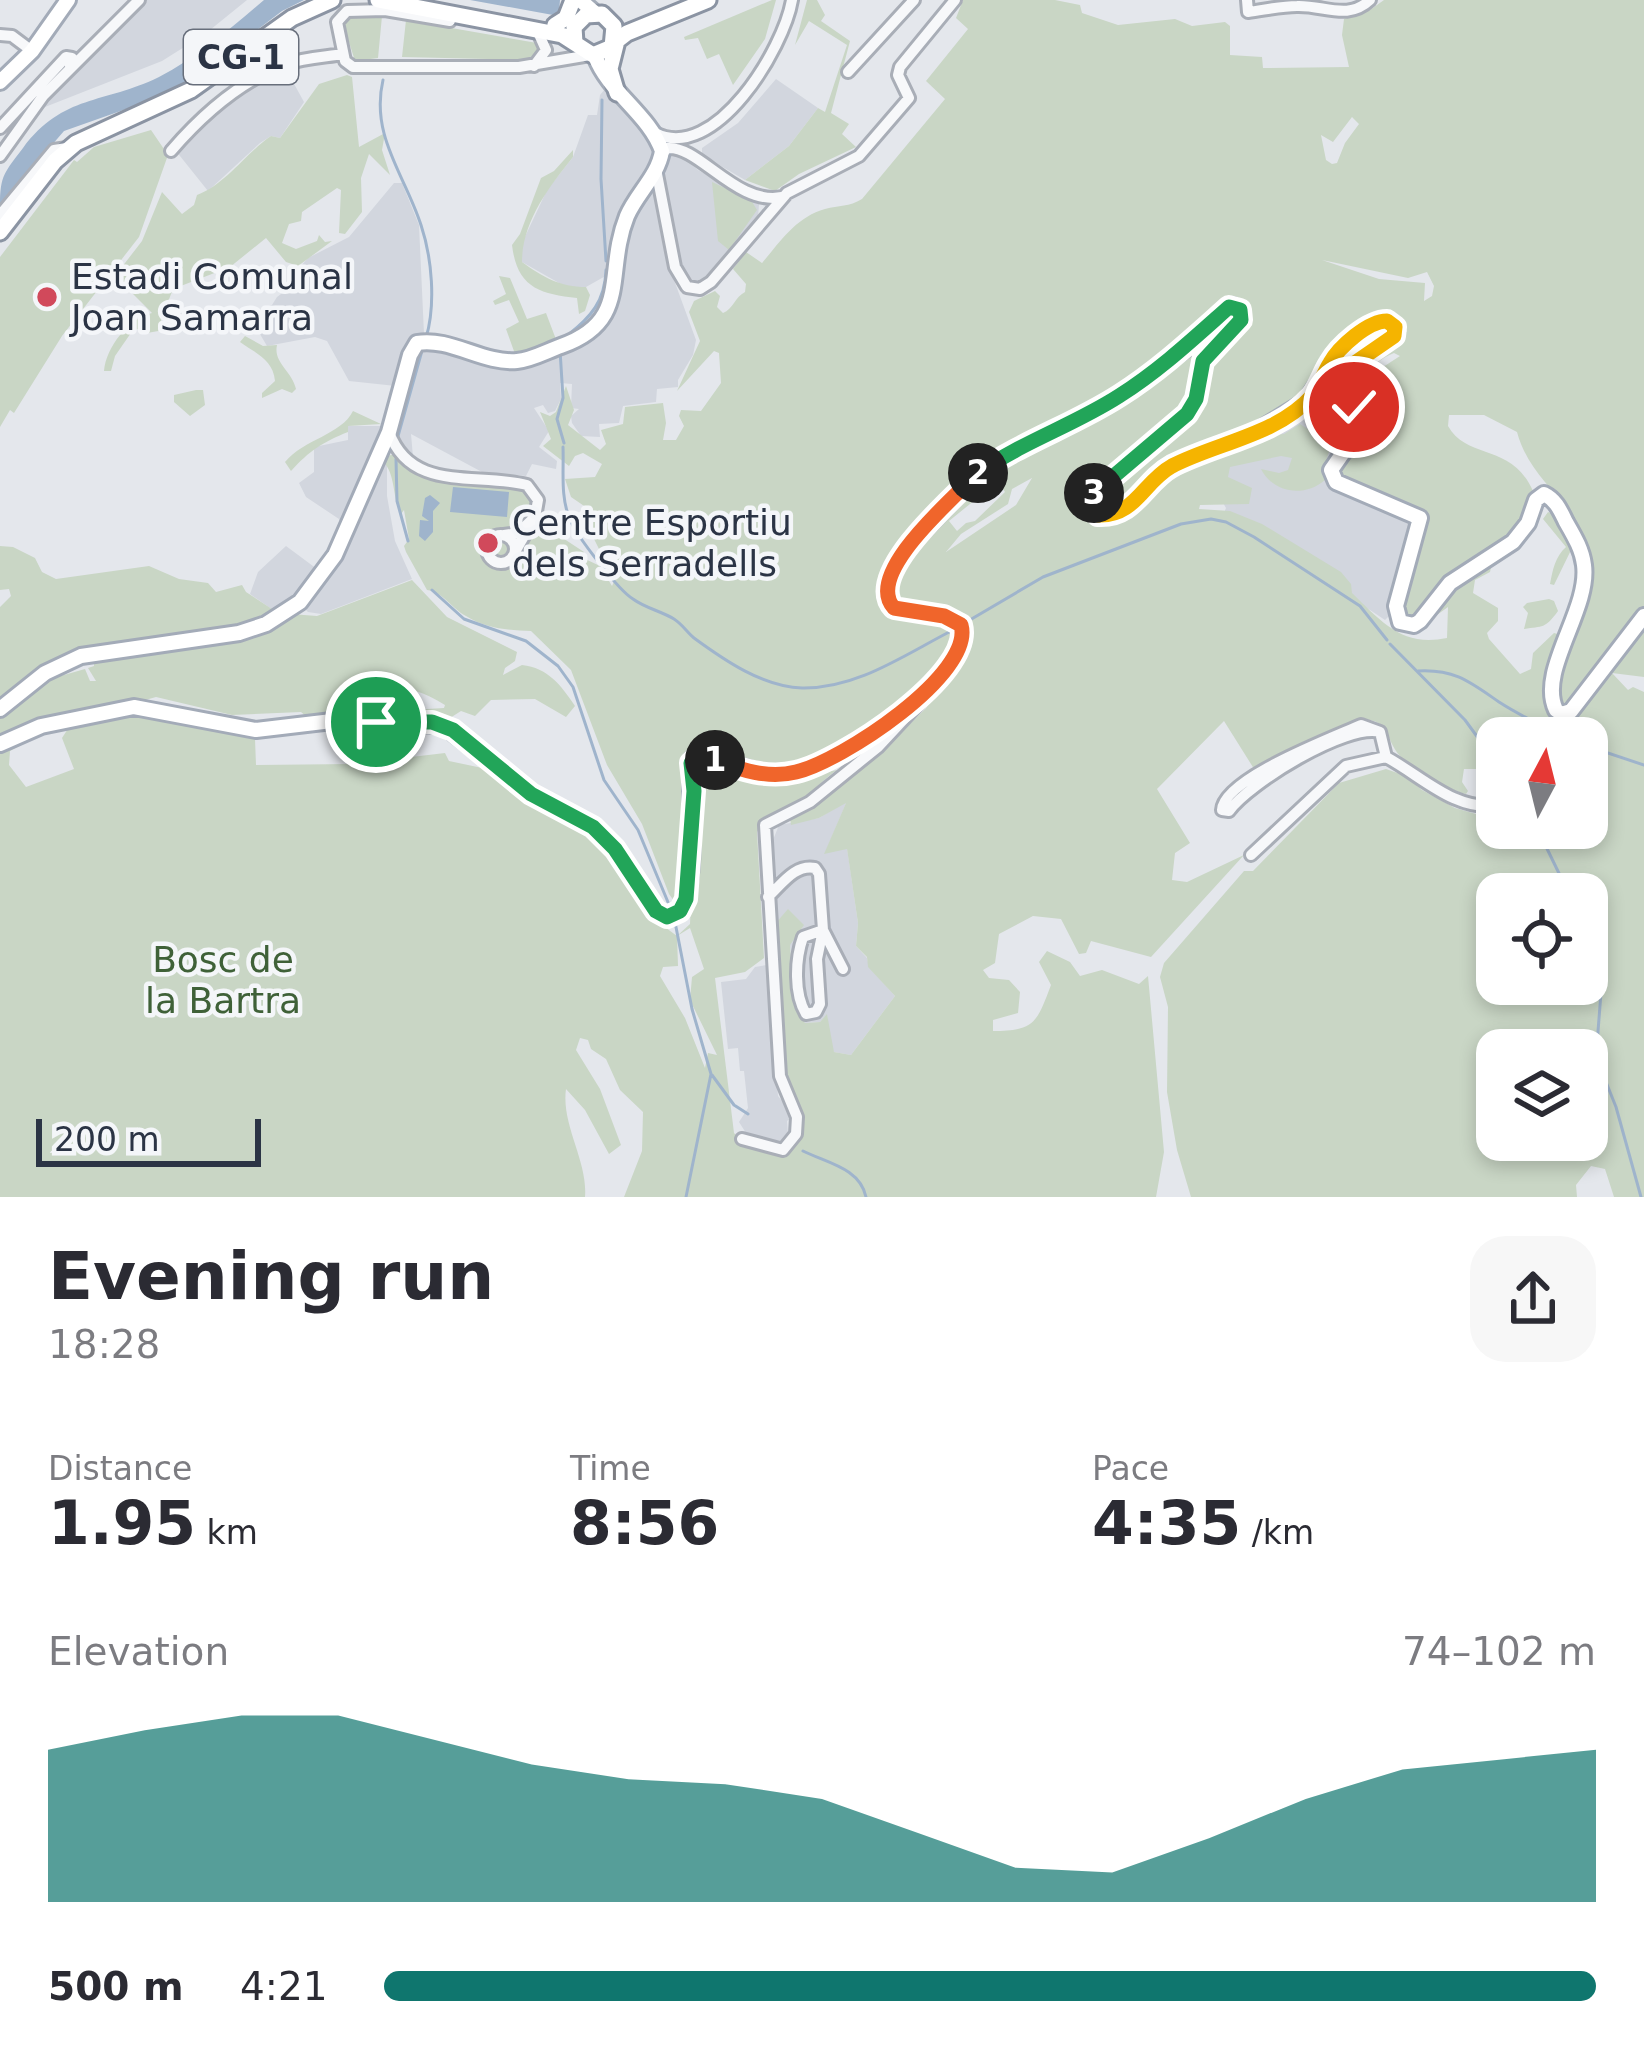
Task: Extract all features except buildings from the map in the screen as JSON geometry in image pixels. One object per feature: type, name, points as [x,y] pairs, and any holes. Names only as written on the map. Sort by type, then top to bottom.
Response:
[{"type":"highway","name":"CG-1","points":[[0,232],[70,147],[191,90],[292,18],[332,0]]},
{"type":"highway","points":[[378,0],[562,35],[708,0]]},
{"type":"highway","points":[[426,0],[554,25],[592,26],[641,19],[688,0]]},
{"type":"highway","points":[[554,25],[566,18],[620,40],[610,61],[612,87]]},
{"type":"main road","points":[[0,81],[66,0]]},
{"type":"main road","points":[[0,709],[45,673],[81,656],[226,636],[290,611],[327,570],[391,439],[410,355],[424,342],[516,361],[592,333],[605,317],[623,227],[659,162],[660,144],[612,87],[592,26]]},
{"type":"main road","points":[[0,744],[40,726],[134,707],[256,730],[332,722],[443,725],[531,794],[593,827],[615,849],[656,911],[671,916],[686,899],[692,759],[707,757],[741,770],[777,775],[796,772],[831,761],[856,746],[930,685],[957,656],[963,629],[952,618],[890,605],[886,589],[901,555],[980,472],[1115,399],[1188,347],[1232,306],[1243,317],[1203,361],[1192,407],[1094,492],[1093,511],[1105,516],[1124,510],[1167,468],[1254,433],[1306,401],[1339,351],[1378,321],[1387,321],[1395,327],[1394,336],[1352,365],[1354,437],[1333,463],[1332,477],[1420,518],[1396,606],[1400,622],[1408,625],[1420,621],[1450,583],[1514,542],[1540,496],[1547,494],[1555,500],[1579,545],[1585,570],[1552,693],[1554,717]]},
{"type":"main road","points":[[1566,717],[1644,616]]},
{"type":"street","points":[[68,68],[139,0]]},
{"type":"street","points":[[673,139],[704,128],[734,106],[762,72],[783,34],[793,0]]},
{"type":"street","points":[[848,72],[914,0]]},
{"type":"street","points":[[773,201],[713,173],[679,147],[667,148],[659,162],[675,267],[687,287],[700,289],[711,282],[773,201],[864,152],[909,98],[898,74],[900,67],[955,0]]},
{"type":"street","points":[[1247,6],[1315,6],[1336,14],[1370,0]]},
{"type":"street","points":[[513,26],[354,9],[342,14],[338,22],[344,57],[353,67],[553,64],[568,57],[592,26]]},
{"type":"street","points":[[534,66],[546,50],[537,30]]},
{"type":"street","points":[[0,35],[12,36],[30,49]]},
{"type":"street","points":[[0,128],[70,56],[73,62],[0,156]]},
{"type":"street","points":[[171,151],[196,123],[246,84],[290,62],[344,57]]},
{"type":"street","points":[[694,158],[692,144],[704,128]]},
{"type":"street","points":[[651,130],[686,143],[694,158]]},
{"type":"street","points":[[0,215],[54,150],[70,147]]},
{"type":"street","points":[[760,221],[773,201]]},
{"type":"street","points":[[391,439],[406,462],[431,475],[527,485],[538,500],[535,517],[514,554],[503,562],[490,558],[489,541],[518,533],[535,517]]},
{"type":"street","points":[[501,535],[513,541],[514,554]]},
{"type":"street","points":[[742,1139],[783,1150],[790,1145],[797,1117],[780,1076],[765,825],[810,802],[878,747],[902,724],[930,685]]},
{"type":"street","points":[[1361,725],[1380,732],[1362,731],[1296,760],[1244,794],[1229,811],[1222,810],[1226,797],[1292,755],[1361,725]]},
{"type":"street","points":[[1380,732],[1386,757],[1453,800],[1476,806]]},
{"type":"street","points":[[1251,855],[1346,766],[1386,757]]},
{"type":"street","points":[[768,897],[803,867],[815,868],[819,874],[823,930],[817,959],[820,1004],[816,1012],[806,1014],[797,993],[800,945],[803,937],[823,930]]},
{"type":"street","points":[[823,930],[843,970]]},
{"type":"shaded area","points":[[145,0],[247,0],[162,61],[45,107],[43,103],[65,76]]},
{"type":"shaded area","points":[[287,71],[304,102],[280,138],[271,136],[260,143],[208,191],[176,151],[240,90]]},
{"type":"shaded area","points":[[776,79],[818,108],[789,146],[745,180],[702,155],[702,148],[738,123]]},
{"type":"shaded area","points":[[605,89],[651,137],[656,155],[609,274],[586,287],[566,287],[522,262],[522,243],[547,190],[573,157],[588,115],[597,115]]},
{"type":"shaded area","points":[[678,152],[698,170],[759,204],[758,218],[699,285],[687,281],[681,271],[661,175],[667,153]]},
{"type":"shaded area","points":[[394,183],[402,183],[419,225],[424,334],[511,367],[579,347],[605,326],[616,298],[626,234],[641,197],[656,185],[674,280],[696,340],[678,387],[657,389],[656,402],[623,406],[619,423],[599,424],[600,437],[581,436],[572,423],[571,416],[579,409],[571,408],[572,384],[560,383],[561,399],[555,411],[548,413],[543,405],[534,408],[549,431],[539,447],[557,461],[556,469],[532,464],[526,476],[482,472],[411,434],[413,457],[406,462],[383,427],[342,526],[306,497],[299,483],[314,472],[314,447],[348,440],[348,426],[383,426],[396,386],[349,381],[327,341],[315,337],[267,346],[257,329],[277,297],[297,282],[308,258],[349,237]]},
{"type":"shaded area","points":[[1346,352],[1353,357],[1349,439],[1384,505],[1414,527],[1385,620],[1224,513],[1226,508],[1199,461],[1279,426],[1311,404]]},
{"type":"shaded area","points":[[380,458],[387,465],[395,541],[412,579],[321,614],[308,612],[301,605],[336,563]]},
{"type":"shaded area","points":[[286,546],[317,569],[296,596],[273,610],[250,594],[258,572]]},
{"type":"shaded area","points":[[847,801],[825,853],[847,848],[858,923],[856,946],[895,996],[851,1055],[834,1052],[830,1046],[827,1015],[820,1022],[805,1023],[798,1016],[790,945],[775,924],[771,845],[779,825],[819,818]]},
{"type":"shaded area","points":[[767,965],[778,1096],[794,1115],[787,1121],[788,1134],[781,1146],[746,1133],[739,1122],[748,1108],[744,1071],[740,1071],[738,1048],[728,1049],[721,982],[746,979],[755,967]]},
{"type":"green space","points":[[776,0],[765,39],[733,85],[719,54],[707,59],[698,38],[685,40],[684,37]]},
{"type":"green space","points":[[807,0],[817,0],[825,15],[821,21],[850,41],[831,113],[849,124],[842,134],[856,147],[775,191],[745,180],[789,146],[818,108],[825,112],[847,45],[809,21],[795,45]]},
{"type":"green space","points":[[963,0],[1055,0],[1080,5],[1082,13],[1118,25],[1175,19],[1192,26],[1225,22],[1230,26],[1230,55],[1262,57],[1263,68],[1349,67],[1342,35],[1344,19],[1384,0],[1644,0],[1644,607],[1598,675],[1564,708],[1558,705],[1585,583],[1586,563],[1576,525],[1531,463],[1517,432],[1484,415],[1449,415],[1448,426],[1456,437],[1514,465],[1533,491],[1514,536],[1413,619],[1402,613],[1426,526],[1424,517],[1339,479],[1338,466],[1366,435],[1357,395],[1360,382],[1400,356],[1394,353],[1357,372],[1407,331],[1397,315],[1378,315],[1351,327],[1307,393],[1283,412],[1181,454],[1120,509],[1097,509],[1098,496],[1198,409],[1210,360],[1248,320],[1245,301],[1234,298],[1187,342],[1119,391],[989,456],[895,553],[881,589],[883,602],[952,624],[956,645],[874,725],[839,752],[807,766],[758,766],[693,754],[685,885],[679,908],[642,824],[607,765],[571,670],[531,631],[482,624],[427,590],[406,552],[409,539],[404,510],[401,514],[389,470],[380,458],[395,454],[402,465],[413,457],[431,468],[526,478],[544,497],[540,523],[584,552],[581,557],[600,566],[612,586],[621,567],[614,557],[600,551],[592,535],[590,510],[571,497],[565,479],[595,477],[602,464],[583,453],[569,466],[543,446],[551,439],[540,412],[550,416],[556,412],[566,386],[574,410],[568,425],[600,450],[606,444],[601,430],[623,424],[625,407],[663,403],[663,440],[676,440],[684,426],[681,410],[701,411],[721,383],[719,353],[714,351],[677,391],[700,341],[689,312],[694,301],[715,291],[723,313],[745,292],[746,284],[733,269],[746,252],[762,263],[805,218],[862,199],[945,99],[926,81],[968,29],[956,18]],"holes":[[[1352,117],[1359,124],[1332,164],[1326,160],[1321,135],[1333,142]],[[1322,260],[1408,278],[1427,272],[1434,286],[1432,296],[1424,301],[1425,283],[1379,279]]]},
{"type":"green space","points":[[382,16],[378,58],[355,61],[343,23],[348,17]]},
{"type":"green space","points":[[406,20],[537,43],[540,52],[526,60],[402,57]]},
{"type":"green space","points":[[352,77],[359,147],[385,133],[382,150],[390,175],[369,154],[361,178],[362,212],[345,234],[339,233],[341,190],[337,188],[302,212],[301,221],[289,224],[282,243],[296,249],[317,241],[319,235],[325,242],[332,241],[298,266],[286,262],[266,238],[230,267],[173,289],[161,320],[164,330],[133,330],[111,371],[104,371],[120,335],[152,313],[115,276],[142,241],[162,192],[182,214],[194,205],[197,195],[217,184],[271,136],[280,138],[319,84]]},
{"type":"green space","name":"Estadi Comunal Joan Samarra","points":[[151,130],[168,155],[139,237],[62,336],[14,413],[10,410],[0,427],[0,257],[74,160],[94,147]]},
{"type":"green space","points":[[573,150],[532,219],[522,262],[552,280],[586,287],[590,295],[585,311],[579,314],[577,298],[541,291],[525,279],[512,245],[541,178]]},
{"type":"green space","points":[[712,182],[751,200],[757,210],[729,250],[718,241]]},
{"type":"green space","points":[[499,276],[510,278],[527,319],[546,313],[557,342],[515,354],[506,329],[519,322],[509,300],[495,305],[493,301],[506,294]]},
{"type":"green space","name":"Bosc de la Bartra","points":[[1233,311],[1237,319],[1201,358],[1187,405],[1087,507],[1132,513],[1174,470],[1260,437],[1284,434],[1300,424],[1312,432],[1337,427],[1324,467],[1325,480],[1317,486],[1299,491],[1273,483],[1261,469],[1288,470],[1292,458],[1281,456],[1230,467],[1228,477],[1252,488],[1249,504],[1200,505],[1199,509],[1230,511],[1262,524],[1341,572],[1352,593],[1405,636],[1447,638],[1448,607],[1434,617],[1433,613],[1449,590],[1492,563],[1490,572],[1475,580],[1473,593],[1498,608],[1498,621],[1487,633],[1489,639],[1520,674],[1531,669],[1533,653],[1554,633],[1561,635],[1549,682],[1548,717],[1476,717],[1476,769],[1464,769],[1466,794],[1421,773],[1372,720],[1362,719],[1256,772],[1224,721],[1157,789],[1190,843],[1175,853],[1172,880],[1187,882],[1244,855],[1151,957],[1091,941],[1086,953],[1079,954],[1061,919],[1033,916],[999,934],[995,963],[983,970],[989,978],[1009,980],[1020,992],[1018,1013],[993,1020],[993,1031],[1018,1029],[1038,1016],[1051,985],[1039,962],[1047,951],[1070,962],[1080,976],[1102,970],[1139,984],[1148,976],[1164,1152],[1156,1197],[624,1197],[642,1151],[643,1112],[620,1090],[606,1059],[580,1038],[576,1050],[600,1089],[621,1145],[609,1154],[585,1110],[566,1089],[567,1116],[583,1170],[585,1197],[0,1197],[0,749],[36,733],[37,737],[10,751],[9,765],[26,787],[74,769],[62,738],[71,724],[44,719],[0,736],[0,716],[50,679],[85,669],[90,681],[96,681],[88,668],[94,666],[94,659],[197,647],[197,636],[131,640],[66,654],[0,701],[0,607],[11,596],[9,589],[0,590],[0,546],[35,558],[42,572],[56,579],[149,566],[179,579],[208,583],[216,592],[242,585],[278,613],[317,616],[412,580],[447,617],[517,652],[503,675],[522,665],[553,679],[575,706],[566,717],[535,699],[491,700],[475,716],[461,711],[450,718],[413,714],[411,710],[445,705],[425,694],[393,688],[307,717],[301,712],[232,715],[156,697],[131,704],[248,733],[255,739],[256,765],[352,764],[445,753],[449,761],[487,769],[596,834],[662,925],[677,936],[690,924],[697,766],[703,763],[781,780],[837,770],[757,832],[764,958],[745,972],[715,978],[734,1133],[753,1147],[774,1153],[793,1147],[803,1125],[784,1064],[775,924],[788,909],[804,925],[790,945],[794,1005],[805,1023],[820,1022],[827,1014],[834,1052],[851,1055],[895,996],[856,946],[858,923],[847,849],[824,854],[846,803],[819,818],[791,825],[790,818],[885,749],[926,708],[964,657],[966,614],[908,607],[894,600],[897,571],[910,550],[915,552],[987,477],[991,487],[949,521],[957,531],[1005,492],[991,471],[1115,404]],"holes":[[[1032,478],[1016,505],[946,552],[961,534],[1008,504],[1012,489]],[[690,928],[704,969],[692,977],[690,1000],[717,1055],[708,1053],[705,1068],[685,1018],[660,976],[663,967],[678,966],[677,936]]]},
{"type":"green space","points":[[1380,327],[1387,330],[1385,338],[1355,356],[1337,395],[1345,403],[1344,410],[1331,422],[1323,418],[1324,390],[1337,365]]},
{"type":"green space","points":[[245,336],[263,346],[277,345],[278,357],[296,389],[292,393],[282,389],[262,398],[275,381],[274,373],[262,357],[240,342]]},
{"type":"green space","points":[[203,390],[205,405],[190,416],[174,402],[174,395]]},
{"type":"green space","points":[[353,411],[381,424],[348,426],[348,432],[317,448],[291,471],[285,462],[293,454],[340,426]]},
{"type":"green space","points":[[1548,512],[1558,516],[1573,546],[1554,585],[1550,584],[1553,568],[1566,547],[1543,519]]},
{"type":"green space","points":[[1549,599],[1558,611],[1554,617],[1543,626],[1524,629],[1528,613],[1523,607]]},
{"type":"green space","points":[[1644,625],[1644,677],[1612,673],[1628,690],[1644,692],[1644,1197],[1614,1197],[1605,1169],[1591,1166],[1576,1185],[1577,1197],[1191,1197],[1167,1092],[1168,1007],[1160,977],[1164,963],[1244,871],[1253,871],[1339,783],[1386,769],[1406,776],[1455,808],[1476,814],[1476,849],[1608,849],[1608,717],[1575,717]]},
{"type":"water","points":[[264,0],[304,0],[282,11],[191,80],[146,102],[64,131],[0,205],[8,169],[53,118],[159,77],[214,42]]},
{"type":"water","points":[[470,0],[560,0],[559,12],[553,15]]},
{"type":"water","points":[[453,487],[509,492],[507,517],[450,512]]},
{"type":"water","points":[[430,495],[440,503],[433,511],[433,532],[425,541],[419,536],[420,520],[429,521],[422,516],[425,498]]},
{"type":"waterway","points":[[383,80],[380,100],[385,137],[428,252],[432,296],[426,338]]},
{"type":"waterway","points":[[602,100],[606,261]]},
{"type":"waterway","points":[[568,335],[595,307],[606,270]]},
{"type":"waterway","points":[[398,436],[423,347]]},
{"type":"waterway","points":[[560,350],[563,398],[557,419],[564,443]]},
{"type":"waterway","points":[[563,447],[570,520],[608,574],[633,599],[674,619],[694,638],[759,678],[802,688],[843,683],[955,629]]},
{"type":"waterway","points":[[396,459],[397,501],[408,541]]},
{"type":"waterway","points":[[963,624],[1043,577],[1181,524],[1211,519],[1254,537],[1360,606],[1387,640]]},
{"type":"waterway","points":[[432,590],[464,619],[526,641],[558,666],[573,687],[604,780],[638,830],[670,907]]},
{"type":"waterway","points":[[1390,644],[1476,735]]},
{"type":"waterway","points":[[1418,671],[1462,678],[1525,717]]},
{"type":"waterway","points":[[1608,753],[1644,765]]},
{"type":"waterway","points":[[1547,849],[1559,873]]},
{"type":"waterway","points":[[675,922],[711,1074],[686,1197]]},
{"type":"waterway","points":[[1600,1005],[1596,1057],[1616,1107],[1641,1197]]},
{"type":"waterway","points":[[712,1075],[734,1105],[748,1114]]},
{"type":"waterway","points":[[803,1151],[850,1173],[866,1197]]},
{"type":"place","name":"Estadi Comunal Joan Samarra","points":[[47,297]]},
{"type":"place","name":"Centre Esportiu dels Serradells","points":[[488,543]]},
{"type":"route","points":[[376,722],[432,722],[453,730],[531,794],[593,827],[615,849],[656,911],[670,917],[686,899],[692,759],[707,757],[741,770],[777,775],[831,761],[892,718],[957,656],[964,634],[957,621],[894,608],[887,601],[886,589],[901,555],[980,472],[1115,399],[1188,347],[1232,306],[1243,317],[1203,361],[1192,407],[1094,492],[1091,507],[1098,515],[1131,506],[1167,468],[1254,433],[1306,401],[1339,351],[1378,321],[1387,321],[1395,327],[1394,336],[1352,365],[1354,407]]}]
